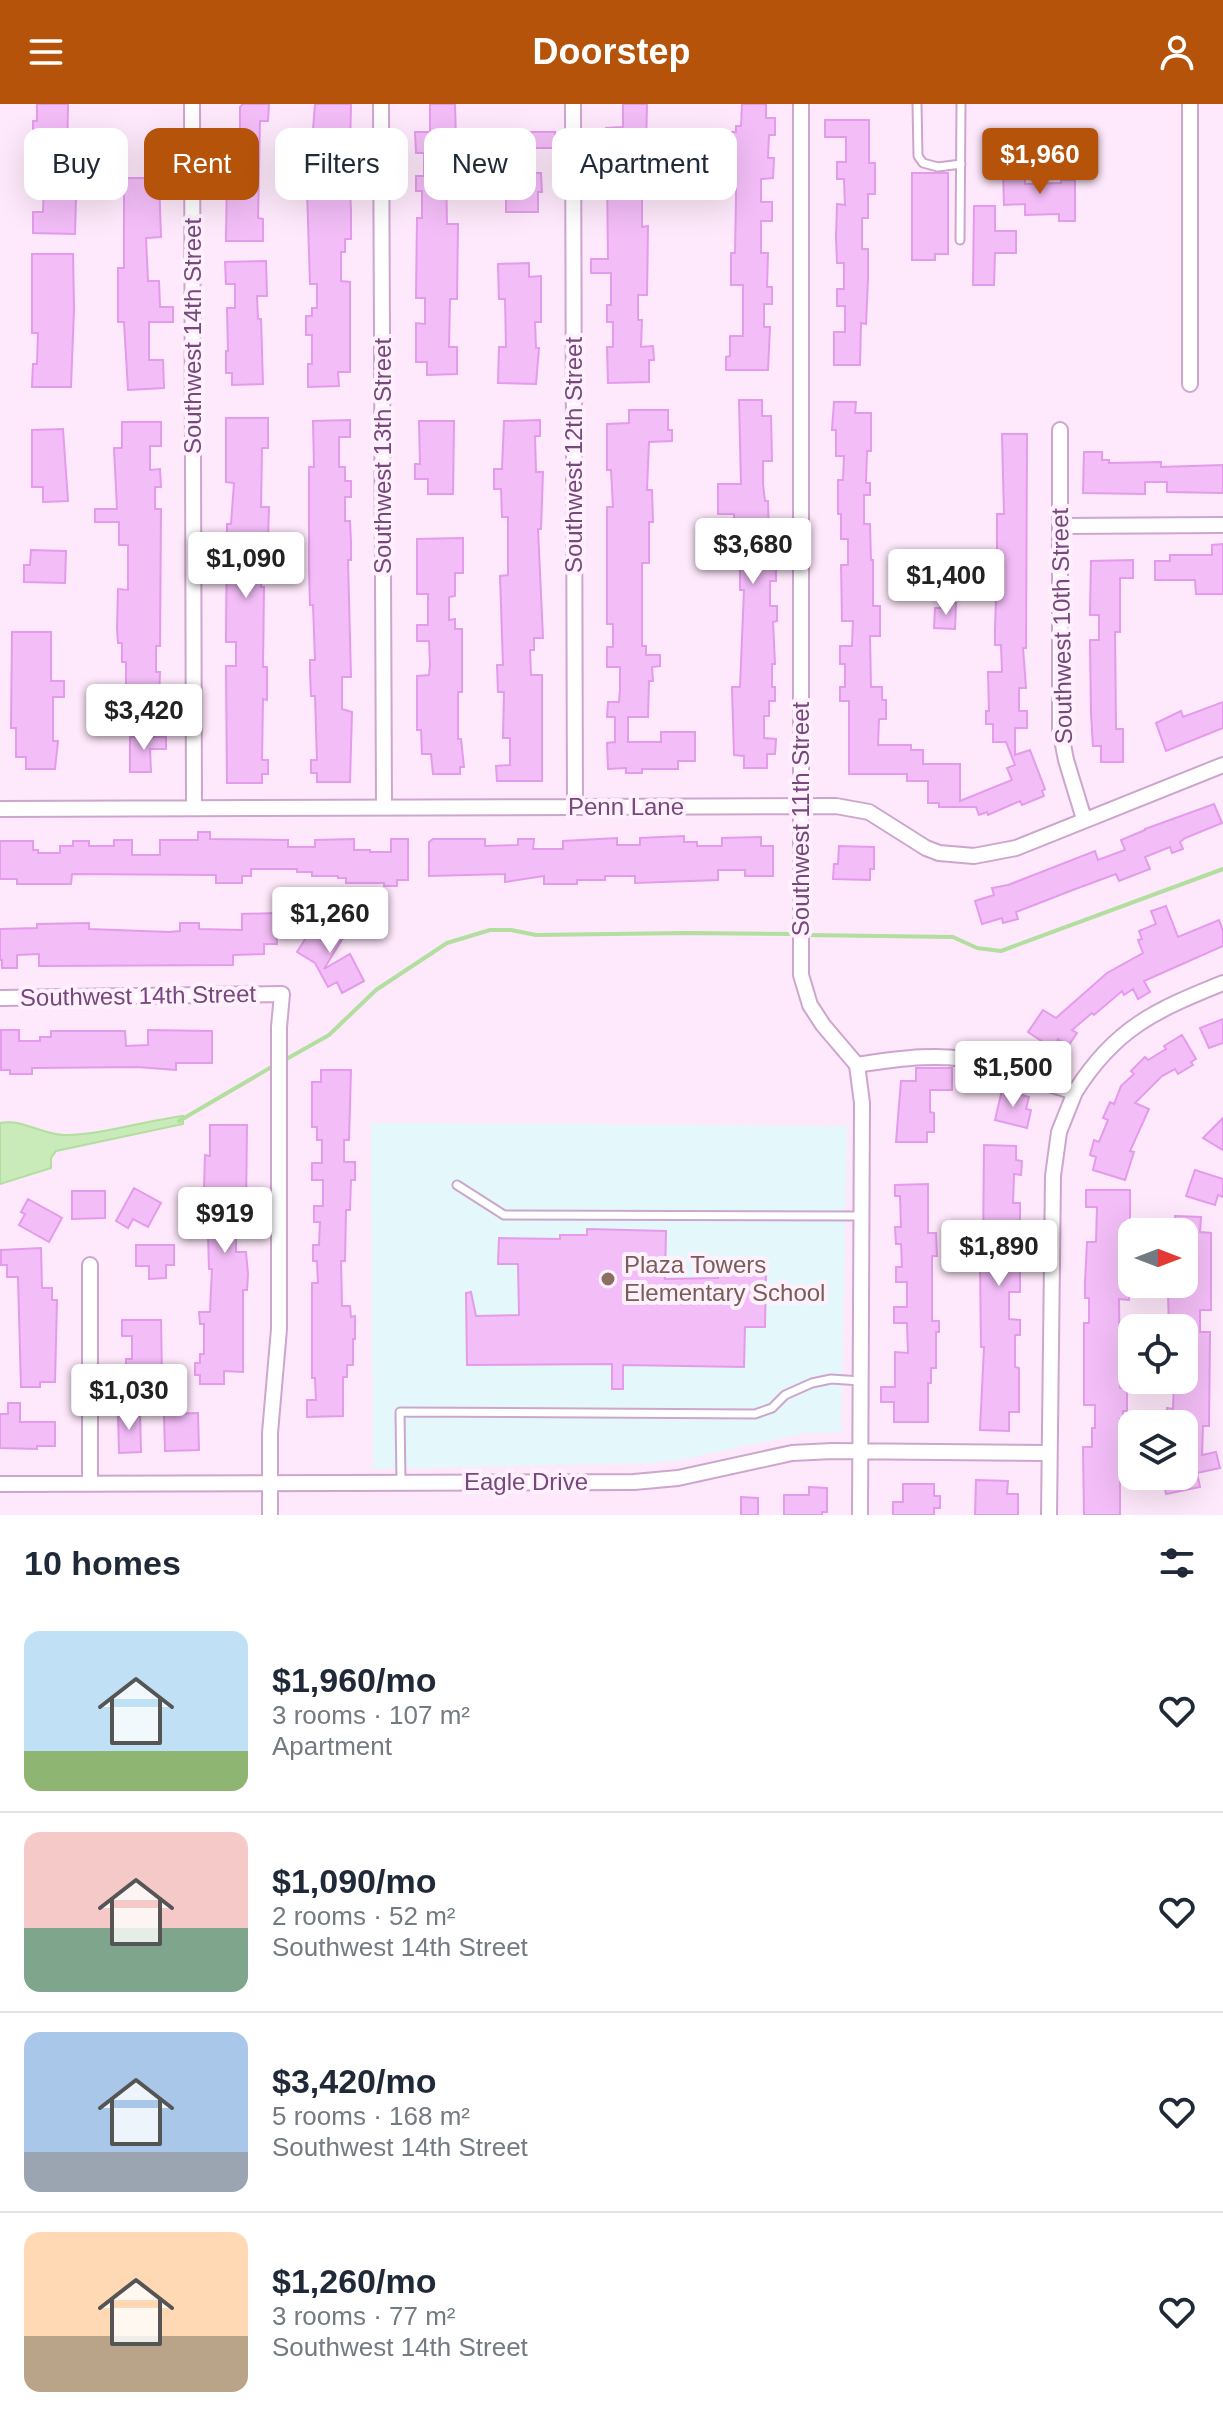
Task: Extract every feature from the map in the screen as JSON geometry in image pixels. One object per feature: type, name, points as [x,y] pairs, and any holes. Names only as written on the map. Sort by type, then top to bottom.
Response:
[{"type":"street","name":"Southwest 14th Street","points":[[192,104],[194,807]]},
{"type":"street","name":"Southwest 13th Street","points":[[381,104],[384,807]]},
{"type":"street","name":"Southwest 12th Street","points":[[573,104],[575,807]]},
{"type":"street","name":"Southwest 11th Street","points":[[801,104],[801,975],[810,1005],[857,1065]]},
{"type":"street","points":[[1190,104],[1190,384]]},
{"type":"street","name":"Southwest 10th Street","points":[[1060,430],[1060,729],[1084,819]]},
{"type":"street","points":[[1060,526],[1223,525]]},
{"type":"street","name":"Penn Lane","points":[[0,809],[836,806],[869,812],[926,848],[954,856],[1001,852],[1223,765]]},
{"type":"street","points":[[1049,1515],[1053,1176],[1059,1132],[1075,1092],[1096,1061],[1128,1029],[1177,1001],[1223,983]]},
{"type":"street","name":"Southwest 14th Street","points":[[0,998],[282,994],[279,1048],[279,1329],[270,1419],[270,1515]]},
{"type":"street","points":[[860,1515],[862,1103],[857,1065],[930,1057],[964,1058],[1075,1092]]},
{"type":"street","points":[[90,1265],[90,1483]]},
{"type":"street","name":"Eagle Drive","points":[[0,1484],[657,1481],[792,1453],[1049,1453]]},
{"type":"lane","points":[[917,104],[918,156],[923,163],[938,167],[961,164]]},
{"type":"lane","points":[[960,240],[961,104]]},
{"type":"lane","points":[[457,1185],[504,1215],[861,1216]]},
{"type":"lane","points":[[401,1482],[400,1412],[755,1414],[772,1408],[785,1395],[812,1383],[831,1379],[861,1381]]},
{"type":"shaded area","points":[[895,571],[903,571],[908,580],[906,587],[895,589],[890,584],[890,576]]},
{"type":"shaded area","points":[[183,1116],[183,1124],[56,1151],[51,1158],[51,1168],[0,1184],[0,1123],[17,1123],[66,1135]]},
{"type":"shaded area","name":"Plaza Towers Elementary School","points":[[371,1123],[847,1126],[841,1432],[805,1433],[679,1460],[650,1463],[373,1469]]},
{"type":"building","points":[[37,104],[68,104],[68,128],[33,128],[33,121],[37,121]]},
{"type":"building","points":[[243,104],[269,104],[268,121],[260,121],[259,170],[259,128],[240,128],[240,107]]},
{"type":"building","points":[[315,104],[351,104],[350,128],[313,128]]},
{"type":"building","points":[[430,104],[455,104],[456,128],[430,128]]},
{"type":"building","points":[[623,104],[647,104],[646,128],[606,128],[623,127]]},
{"type":"building","points":[[742,104],[766,104],[766,118],[775,118],[775,135],[769,135],[768,158],[774,158],[773,178],[761,179],[761,202],[772,202],[772,221],[761,221],[761,253],[768,253],[767,287],[772,287],[772,304],[764,304],[764,327],[770,327],[768,370],[726,370],[730,336],[743,336],[743,285],[731,285],[737,200],[736,126],[741,126]]},
{"type":"building","points":[[825,120],[869,120],[869,163],[875,163],[875,194],[868,194],[868,218],[862,218],[862,249],[868,249],[868,279],[866,324],[861,323],[860,365],[834,365],[834,332],[845,332],[845,306],[837,306],[837,289],[844,289],[844,263],[837,263],[836,238],[837,204],[845,205],[844,179],[837,179],[837,162],[846,162],[846,137],[825,137]]},
{"type":"building","points":[[415,132],[424,132],[424,153],[416,153]]},
{"type":"building","points":[[536,132],[552,132],[552,148],[536,148]]},
{"type":"building","points":[[1025,169],[1025,184],[1075,180],[1075,221],[1059,221],[1059,214],[1025,215],[1025,204],[1004,205],[1003,170]]},
{"type":"building","points":[[536,173],[541,173],[542,192],[538,192],[538,212],[506,212],[506,200],[536,200]]},
{"type":"building","points":[[912,173],[948,173],[948,254],[935,254],[935,260],[912,260]]},
{"type":"building","points":[[416,176],[424,176],[424,200],[447,200],[447,224],[458,224],[457,299],[450,299],[449,347],[457,347],[457,374],[427,375],[427,362],[416,362],[416,323],[425,324],[425,298],[416,298],[417,218],[422,218],[422,191],[416,191]]},
{"type":"building","points":[[128,178],[144,178],[144,200],[160,200],[161,237],[146,238],[148,281],[159,281],[160,307],[173,307],[173,322],[149,322],[149,360],[163,360],[164,388],[128,390],[124,322],[118,322],[118,268],[124,268],[124,200],[128,200]]},
{"type":"building","points":[[43,200],[76,200],[75,234],[33,233],[33,212],[43,212]]},
{"type":"building","points":[[227,200],[258,200],[258,218],[263,219],[263,241],[226,241]]},
{"type":"building","points":[[307,200],[350,200],[351,239],[345,239],[345,252],[341,252],[341,281],[350,282],[350,372],[338,372],[339,386],[308,387],[312,335],[306,335],[306,316],[312,316],[312,308],[317,308],[317,284],[310,284]]},
{"type":"building","points":[[607,200],[642,200],[642,227],[648,226],[647,295],[638,295],[638,320],[642,320],[641,347],[653,346],[654,360],[649,360],[649,382],[608,383],[607,347],[613,347],[613,322],[607,322],[607,305],[611,305],[611,273],[591,273],[591,259],[608,259]]},
{"type":"building","points":[[974,206],[995,206],[995,231],[1016,231],[1016,253],[995,253],[994,285],[973,285]]},
{"type":"building","points":[[32,254],[73,254],[71,387],[32,387],[33,364],[37,364],[38,333],[32,333]]},
{"type":"building","points":[[266,261],[267,296],[257,296],[258,319],[261,319],[263,384],[232,385],[232,373],[226,373],[227,308],[235,308],[235,284],[226,284],[225,262]]},
{"type":"building","points":[[529,263],[529,277],[541,276],[541,322],[535,322],[536,348],[539,348],[536,384],[498,383],[499,347],[506,347],[505,299],[499,299],[498,264]]},
{"type":"building","points":[[739,400],[762,400],[762,416],[771,416],[772,461],[763,461],[763,484],[765,501],[768,501],[769,536],[773,536],[773,563],[776,563],[776,581],[770,581],[770,606],[777,606],[777,621],[773,622],[775,664],[772,664],[772,687],[775,687],[775,701],[769,701],[769,716],[764,716],[764,738],[776,739],[775,754],[767,754],[767,768],[744,768],[744,756],[734,755],[732,687],[740,687],[744,590],[740,590],[740,557],[735,557],[734,514],[718,514],[718,484],[741,484]]},
{"type":"building","points":[[834,402],[856,402],[855,413],[871,413],[871,451],[867,451],[866,483],[870,483],[870,495],[864,495],[864,524],[870,524],[873,606],[880,606],[880,636],[870,636],[871,687],[882,687],[882,700],[886,700],[886,719],[879,719],[878,745],[911,745],[911,750],[923,750],[923,764],[960,764],[960,801],[1012,780],[1007,768],[1015,765],[1006,742],[993,742],[993,724],[986,724],[986,711],[989,711],[988,672],[1002,672],[1001,645],[995,645],[995,629],[996,598],[1001,598],[1001,574],[997,574],[997,514],[1004,514],[1002,434],[1027,434],[1026,648],[1023,648],[1026,688],[1019,688],[1019,711],[1027,711],[1027,728],[1015,728],[1015,755],[1030,750],[1045,789],[1042,791],[1044,796],[1022,805],[1020,801],[988,815],[987,812],[979,815],[976,807],[939,807],[939,803],[928,803],[928,781],[907,781],[907,774],[849,774],[849,701],[840,701],[840,687],[845,687],[845,664],[840,664],[840,646],[852,646],[853,621],[842,621],[841,565],[848,565],[848,539],[841,539],[841,514],[838,514],[838,480],[843,480],[844,456],[836,456],[836,430],[832,430]]},
{"type":"building","points":[[629,410],[668,410],[668,430],[672,430],[672,441],[649,442],[647,490],[652,490],[653,522],[649,522],[649,563],[642,563],[642,646],[646,646],[646,655],[660,655],[660,666],[652,667],[648,717],[628,717],[628,742],[661,742],[661,732],[695,732],[695,761],[678,761],[678,769],[642,769],[642,773],[626,773],[626,768],[608,769],[607,743],[615,742],[615,717],[607,717],[608,702],[619,702],[620,667],[607,667],[607,647],[613,647],[613,624],[607,624],[607,507],[613,507],[611,470],[607,470],[607,424],[629,423]]},
{"type":"building","points":[[226,418],[268,418],[268,448],[262,448],[261,507],[269,507],[268,539],[263,539],[261,587],[264,587],[263,667],[267,667],[262,760],[268,760],[268,774],[262,774],[262,783],[227,783],[226,666],[236,666],[236,642],[226,642],[227,524],[231,524],[234,483],[226,482]]},
{"type":"building","points":[[350,420],[350,437],[339,437],[339,467],[345,467],[345,481],[351,481],[351,497],[345,497],[345,521],[350,521],[351,542],[351,560],[348,560],[351,677],[342,677],[342,709],[352,712],[350,782],[317,782],[317,773],[311,773],[311,760],[317,760],[315,696],[311,696],[310,673],[310,660],[315,660],[309,570],[309,467],[314,467],[313,421]]},
{"type":"building","points":[[540,420],[540,436],[535,436],[536,472],[543,472],[541,529],[538,529],[543,638],[534,638],[534,650],[530,650],[531,675],[542,675],[542,781],[497,781],[496,766],[510,765],[510,738],[503,738],[504,692],[498,692],[497,665],[503,665],[500,576],[508,575],[508,517],[502,517],[501,489],[494,489],[494,469],[502,469],[504,421]]},
{"type":"building","points":[[419,421],[454,421],[453,494],[428,494],[428,479],[415,479],[415,464],[420,464]]},
{"type":"building","points":[[122,422],[161,422],[161,446],[150,446],[150,470],[160,469],[161,487],[155,487],[155,509],[161,509],[160,646],[156,646],[156,672],[160,672],[159,700],[116,699],[116,687],[126,687],[126,662],[122,662],[122,643],[118,643],[117,628],[118,589],[128,590],[128,545],[119,545],[119,522],[95,522],[95,509],[117,509],[114,448],[122,448]]},
{"type":"building","points":[[63,429],[68,501],[43,502],[43,487],[32,487],[32,430]]},
{"type":"building","points":[[1084,452],[1102,452],[1102,460],[1109,460],[1109,463],[1161,462],[1161,467],[1223,465],[1223,493],[1167,492],[1167,482],[1145,482],[1145,494],[1083,493]]},
{"type":"building","points":[[463,538],[463,573],[455,573],[455,596],[449,597],[449,620],[455,619],[455,629],[462,629],[458,739],[461,739],[464,767],[460,767],[460,774],[433,774],[431,754],[422,754],[421,730],[417,730],[417,676],[429,675],[430,665],[429,641],[417,641],[417,625],[428,625],[428,594],[417,594],[417,539]]},
{"type":"building","points":[[1223,544],[1223,594],[1196,594],[1195,580],[1155,580],[1155,561],[1170,561],[1170,555],[1212,555],[1212,545]]},
{"type":"building","points":[[31,550],[66,551],[65,583],[24,582],[24,565],[30,565]]},
{"type":"building","points":[[1133,560],[1133,578],[1120,578],[1120,632],[1115,632],[1116,729],[1123,729],[1123,762],[1101,762],[1101,746],[1093,746],[1091,714],[1090,640],[1099,640],[1099,615],[1090,615],[1091,561]]},
{"type":"building","points":[[943,603],[956,603],[955,629],[934,628],[935,608],[943,608]]},
{"type":"building","points":[[12,632],[51,632],[51,681],[64,681],[64,697],[53,697],[53,741],[58,741],[55,769],[26,769],[26,757],[16,757],[16,728],[11,728]]},
{"type":"building","points":[[1223,702],[1223,728],[1166,751],[1156,723],[1181,711],[1183,717]]},
{"type":"building","points":[[130,737],[166,737],[166,749],[150,749],[151,772],[130,772]]},
{"type":"building","points":[[1214,804],[1222,823],[1185,838],[1180,842],[1183,849],[1172,853],[1170,847],[1145,857],[1150,869],[1119,881],[1116,874],[1078,888],[1016,912],[1018,919],[1003,923],[1002,918],[982,924],[975,901],[994,895],[992,888],[1008,885],[1095,851],[1098,860],[1125,850],[1121,840]]},
{"type":"building","points":[[198,832],[210,832],[210,839],[288,840],[288,847],[315,847],[315,840],[354,839],[354,850],[370,852],[391,852],[391,839],[408,839],[408,880],[397,880],[397,886],[346,883],[346,878],[312,876],[312,872],[297,872],[297,869],[251,869],[251,876],[242,876],[242,883],[216,883],[216,875],[72,874],[71,884],[17,884],[17,879],[0,879],[0,841],[33,841],[33,850],[38,850],[38,853],[60,853],[60,846],[73,846],[73,841],[89,841],[89,846],[114,846],[114,840],[132,840],[132,855],[160,855],[160,840],[198,840]]},
{"type":"building","points":[[684,836],[684,842],[697,842],[697,846],[722,846],[722,838],[761,837],[761,846],[773,846],[773,876],[745,876],[745,870],[718,870],[718,880],[635,883],[635,876],[605,876],[605,880],[577,880],[577,884],[544,884],[544,876],[505,882],[505,874],[429,876],[429,842],[433,839],[485,839],[485,846],[518,845],[518,839],[534,839],[533,849],[563,849],[563,841],[617,838],[617,845],[640,845],[640,838]]},
{"type":"building","points":[[839,846],[874,847],[874,869],[870,869],[870,880],[833,879]]},
{"type":"building","points":[[1166,906],[1178,937],[1219,920],[1223,946],[1144,981],[1150,992],[1138,999],[1133,989],[1124,995],[1122,991],[1072,1030],[1077,1033],[1068,1046],[1058,1039],[1052,1048],[1028,1032],[1043,1010],[1056,1018],[1107,973],[1143,953],[1138,940],[1142,939],[1139,931],[1156,924],[1151,911]]},
{"type":"building","points":[[276,913],[277,944],[264,944],[264,954],[233,955],[233,965],[39,966],[39,954],[17,955],[17,968],[2,968],[0,960],[0,929],[37,928],[37,924],[89,923],[89,929],[169,932],[180,931],[180,923],[199,923],[199,929],[242,930],[242,914]]},
{"type":"building","points":[[330,915],[343,924],[338,932],[344,936],[324,969],[350,954],[364,981],[342,993],[337,982],[328,987],[315,963],[297,952],[318,919],[325,923]]},
{"type":"building","points":[[1223,1019],[1223,1043],[1209,1048],[1200,1028]]},
{"type":"building","points":[[1,1030],[19,1030],[19,1041],[40,1041],[40,1037],[51,1037],[51,1031],[125,1031],[126,1046],[148,1045],[148,1030],[212,1031],[212,1063],[176,1063],[176,1070],[137,1067],[32,1068],[32,1074],[10,1074],[10,1070],[1,1070]]},
{"type":"building","points":[[1182,1035],[1196,1059],[1191,1062],[1193,1065],[1178,1074],[1175,1069],[1162,1076],[1135,1103],[1149,1109],[1130,1151],[1134,1152],[1125,1180],[1093,1170],[1096,1157],[1090,1155],[1094,1140],[1099,1142],[1108,1120],[1103,1118],[1110,1102],[1114,1104],[1121,1086],[1145,1057],[1148,1060]]},
{"type":"building","points":[[916,1068],[952,1068],[952,1090],[930,1090],[934,1132],[927,1132],[927,1142],[896,1142],[901,1081],[916,1081]]},
{"type":"building","points":[[321,1070],[351,1070],[349,1140],[344,1140],[344,1162],[355,1162],[355,1180],[351,1180],[350,1210],[346,1210],[345,1261],[341,1261],[342,1306],[350,1306],[351,1317],[355,1316],[355,1339],[353,1365],[347,1365],[347,1377],[343,1377],[343,1416],[307,1417],[307,1400],[316,1400],[315,1378],[312,1378],[312,1283],[318,1283],[313,1245],[319,1245],[320,1222],[314,1222],[314,1206],[323,1206],[323,1180],[312,1180],[312,1163],[322,1163],[322,1140],[317,1140],[317,1127],[312,1127],[312,1082],[321,1082]]},
{"type":"building","points":[[1002,1090],[1029,1097],[1026,1109],[1031,1110],[1027,1128],[995,1120]]},
{"type":"building","points":[[1223,1118],[1223,1150],[1203,1138]]},
{"type":"building","points":[[210,1125],[247,1125],[246,1212],[240,1212],[240,1230],[236,1230],[236,1252],[246,1252],[248,1274],[247,1290],[243,1290],[243,1372],[224,1371],[224,1384],[200,1384],[200,1375],[195,1375],[195,1363],[200,1363],[200,1354],[204,1354],[204,1324],[200,1324],[199,1312],[210,1312],[212,1269],[209,1269],[208,1234],[211,1234],[211,1189],[204,1189],[205,1155],[210,1156]]},
{"type":"building","points":[[984,1145],[1016,1146],[1016,1160],[1022,1161],[1021,1175],[1014,1174],[1013,1203],[1020,1203],[1020,1248],[1010,1248],[1010,1270],[1020,1270],[1020,1292],[1009,1292],[1009,1319],[1020,1320],[1020,1335],[1015,1335],[1019,1412],[1009,1412],[1009,1431],[980,1430],[984,1347],[981,1347],[980,1248],[983,1248]]},
{"type":"building","points":[[1195,1170],[1223,1179],[1223,1197],[1218,1195],[1215,1205],[1186,1196]]},
{"type":"building","points":[[928,1184],[928,1233],[936,1233],[937,1256],[932,1256],[932,1321],[939,1321],[936,1368],[931,1368],[931,1383],[928,1383],[928,1422],[894,1422],[894,1402],[881,1402],[881,1387],[895,1387],[895,1352],[908,1353],[907,1323],[894,1323],[894,1307],[907,1307],[907,1282],[896,1282],[896,1267],[902,1267],[901,1244],[896,1244],[895,1227],[901,1227],[900,1196],[895,1196],[895,1185]]},
{"type":"building","points":[[134,1188],[161,1203],[148,1227],[133,1219],[128,1228],[116,1221]]},
{"type":"building","points":[[1086,1190],[1130,1190],[1130,1218],[1118,1218],[1118,1298],[1129,1298],[1119,1299],[1118,1314],[1118,1394],[1127,1394],[1127,1410],[1118,1410],[1120,1515],[1084,1515],[1083,1447],[1092,1447],[1092,1428],[1095,1428],[1095,1405],[1084,1405],[1084,1323],[1089,1323],[1089,1298],[1085,1298],[1085,1283],[1087,1242],[1096,1242],[1097,1207],[1086,1207]]},
{"type":"building","points":[[72,1191],[105,1191],[105,1218],[72,1219]]},
{"type":"building","points":[[28,1199],[62,1218],[49,1242],[19,1225]]},
{"type":"building","points":[[1201,1217],[1200,1232],[1211,1233],[1211,1310],[1200,1310],[1200,1332],[1210,1332],[1209,1426],[1203,1426],[1202,1455],[1216,1452],[1220,1468],[1198,1473],[1198,1410],[1167,1410],[1173,1409],[1174,1394],[1198,1394],[1198,1314],[1169,1314],[1168,1298],[1198,1298],[1198,1218],[1175,1218]]},
{"type":"building","points":[[587,1229],[666,1231],[665,1279],[718,1278],[719,1269],[737,1269],[737,1262],[748,1262],[748,1269],[766,1270],[765,1327],[745,1327],[744,1367],[623,1365],[623,1389],[612,1389],[612,1364],[467,1365],[466,1293],[471,1292],[476,1316],[519,1315],[518,1264],[498,1264],[499,1238],[560,1239],[560,1235],[587,1235]]},
{"type":"building","points":[[136,1245],[174,1245],[174,1265],[166,1265],[166,1278],[149,1279],[149,1266],[136,1266]]},
{"type":"building","points":[[41,1248],[42,1288],[52,1288],[52,1300],[57,1300],[55,1382],[40,1382],[40,1387],[21,1387],[18,1277],[7,1277],[7,1265],[1,1265],[1,1250]]},
{"type":"building","points":[[122,1320],[161,1320],[162,1378],[154,1378],[154,1384],[122,1385],[121,1369],[126,1369],[126,1359],[132,1359],[132,1336],[122,1336]]},
{"type":"building","points":[[8,1403],[20,1403],[20,1422],[55,1422],[55,1446],[0,1448],[0,1414],[8,1414]]},
{"type":"building","points":[[118,1412],[140,1412],[141,1452],[119,1453]]},
{"type":"building","points":[[198,1413],[199,1450],[165,1451],[164,1414]]},
{"type":"building","points":[[976,1480],[1008,1481],[1007,1494],[1018,1494],[1018,1515],[975,1515]]},
{"type":"building","points":[[903,1484],[934,1484],[934,1496],[940,1496],[940,1508],[934,1508],[934,1515],[893,1515],[893,1502],[903,1502]]},
{"type":"building","points":[[809,1487],[827,1488],[827,1512],[822,1512],[822,1515],[784,1515],[784,1495],[809,1495]]},
{"type":"building","points":[[1165,1490],[1185,1490],[1166,1494]]},
{"type":"building","points":[[741,1497],[758,1498],[758,1515],[741,1515]]},
{"type":"waterway","points":[[806,935],[953,937],[977,948],[1001,951],[1223,869]]},
{"type":"waterway","points":[[283,1061],[329,1035],[376,990],[447,943],[490,930],[536,935],[797,934]]},
{"type":"waterway","points":[[179,1121],[275,1065]]},
{"type":"place","name":"Plaza Towers Elementary School","points":[[608,1279]]}]
